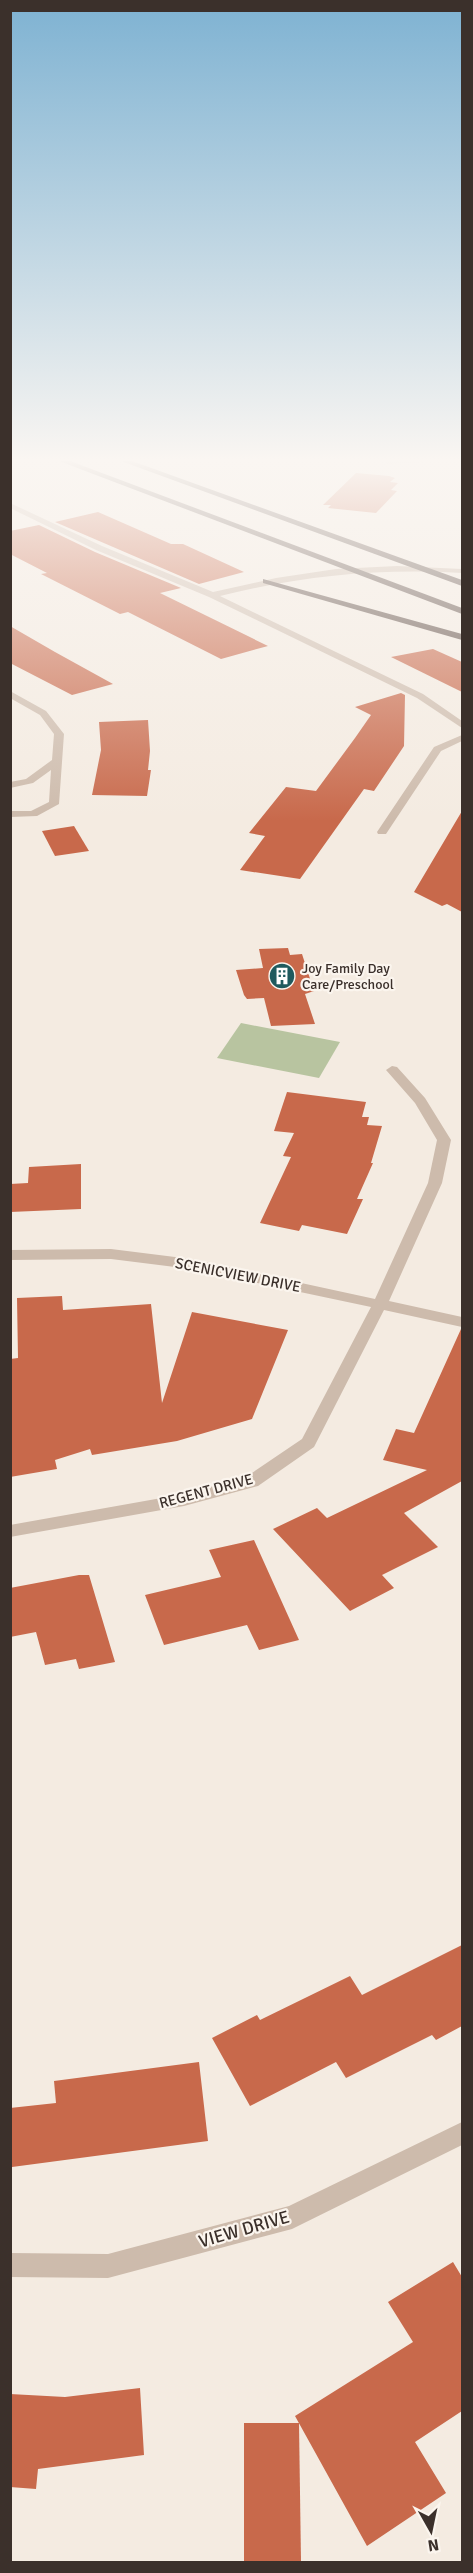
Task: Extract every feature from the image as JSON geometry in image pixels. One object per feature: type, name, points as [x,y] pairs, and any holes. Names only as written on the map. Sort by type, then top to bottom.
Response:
[{"type":"highway","points":[[270,581],[462,637]]},
{"type":"highway","points":[[380,581],[462,611]]},
{"type":"street","points":[[179,581],[212,595],[420,696],[462,725]]},
{"type":"street","points":[[212,595],[262,581]]},
{"type":"street","points":[[10,694],[43,713],[59,734],[54,804],[33,814],[10,814]]},
{"type":"street","points":[[382,832],[437,749],[462,738]]},
{"type":"street","points":[[10,785],[29,781],[56,762]]},
{"type":"street","name":"REGENT DRIVE","points":[[10,1531],[184,1500],[252,1482],[308,1443],[380,1304],[435,1183],[444,1140],[420,1101],[392,1070]]},
{"type":"street","name":"SCENICVIEW DRIVE","points":[[10,1255],[111,1254],[192,1264],[462,1322]]},
{"type":"street","name":"VIEW DRIVE","points":[[10,2265],[108,2266],[292,2217],[462,2133]]},
{"type":"green space","points":[[241,1023],[340,1042],[319,1078],[217,1058]]},
{"type":"building","points":[[55,581],[164,581],[181,588],[160,593],[268,646],[221,659],[128,612],[120,614]]},
{"type":"building","points":[[192,581],[210,581],[199,584]]},
{"type":"building","points":[[10,626],[113,684],[72,695],[10,663]]},
{"type":"building","points":[[433,649],[462,662],[462,692],[391,657]]},
{"type":"building","points":[[401,693],[405,695],[404,746],[374,791],[364,789],[300,879],[240,870],[265,836],[249,833],[286,787],[316,791],[371,715],[355,707]]},
{"type":"building","points":[[148,720],[150,751],[148,770],[151,770],[147,796],[92,795],[101,750],[99,722]]},
{"type":"building","points":[[462,811],[462,912],[447,904],[442,906],[414,892]]},
{"type":"building","points":[[74,826],[89,851],[55,856],[42,831]]},
{"type":"building","name":"Joy Family Day Care/Preschool","points":[[288,948],[290,955],[302,954],[314,991],[305,994],[315,1024],[271,1026],[264,998],[247,999],[244,995],[236,970],[263,968],[259,949]]},
{"type":"building","points":[[287,1092],[366,1102],[362,1117],[369,1117],[367,1125],[382,1126],[371,1163],[373,1163],[357,1199],[363,1199],[347,1234],[302,1225],[299,1231],[260,1223],[291,1157],[283,1156],[294,1133],[274,1131]]},
{"type":"building","points":[[81,1164],[81,1209],[10,1212],[10,1184],[28,1183],[29,1167]]},
{"type":"building","points":[[62,1296],[63,1310],[151,1304],[162,1403],[192,1312],[288,1330],[252,1419],[177,1441],[92,1455],[90,1449],[55,1460],[57,1469],[10,1477],[10,1359],[18,1358],[17,1298]]},
{"type":"building","points":[[461,1329],[462,1481],[404,1513],[438,1547],[382,1575],[394,1588],[350,1611],[273,1529],[317,1508],[327,1518],[427,1470],[383,1460],[396,1429],[414,1433]]},
{"type":"building","points":[[254,1540],[299,1640],[259,1650],[247,1625],[164,1645],[145,1595],[221,1577],[209,1550]]},
{"type":"building","points":[[89,1575],[115,1662],[79,1669],[76,1659],[45,1665],[36,1632],[10,1637],[10,1588]]},
{"type":"building","points":[[462,1945],[462,2026],[436,2040],[432,2035],[346,2078],[336,2062],[250,2106],[212,2038],[257,2015],[260,2020],[350,1976],[362,1995]]},
{"type":"building","points":[[199,2062],[208,2141],[12,2167],[10,2108],[56,2103],[54,2081]]},
{"type":"building","points":[[453,2262],[462,2277],[462,2411],[415,2442],[446,2493],[367,2546],[295,2416],[413,2342],[388,2302]]},
{"type":"building","points":[[140,2388],[144,2455],[38,2469],[36,2489],[10,2487],[10,2394],[65,2397]]},
{"type":"building","points":[[244,2423],[299,2423],[301,2562],[244,2562]]},
{"type":"place","name":"Joy Family Day Care/Preschool","points":[[282,976]]}]
